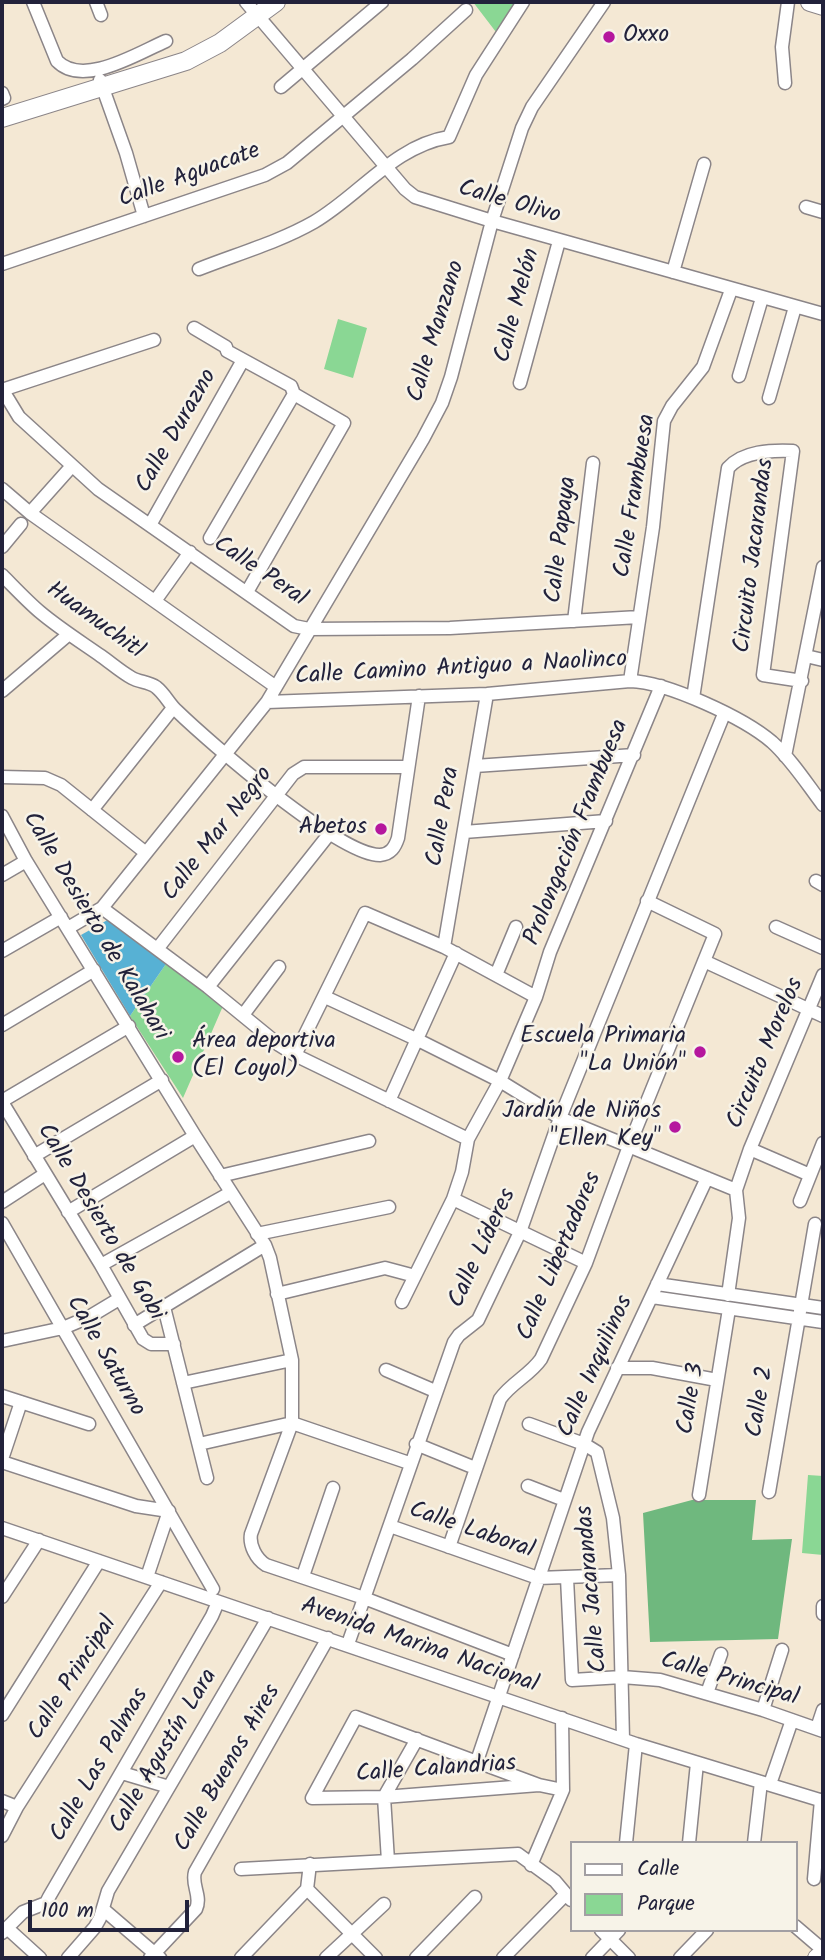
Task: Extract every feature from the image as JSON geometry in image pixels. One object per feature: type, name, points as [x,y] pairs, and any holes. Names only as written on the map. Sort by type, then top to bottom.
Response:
[{"type":"main road","points":[[2,118],[103,89],[186,61],[220,43],[276,2]]},
{"type":"main road","points":[[810,2],[823,6]]},
{"type":"main road","points":[[817,1958],[823,1952]]},
{"type":"street","points":[[33,2],[57,61],[63,67],[79,72],[96,71],[166,41]]},
{"type":"street","points":[[96,2],[101,15]]},
{"type":"street","name":"Calle Olivo","points":[[246,2],[405,189],[415,197],[492,222],[823,314]]},
{"type":"street","points":[[281,87],[382,2]]},
{"type":"street","points":[[199,269],[312,223],[386,166],[428,142],[449,137],[476,75],[523,2]]},
{"type":"street","name":"Calle Manzano","points":[[102,908],[267,702],[423,439],[442,403],[492,222],[522,128],[532,107],[604,2]]},
{"type":"street","points":[[785,83],[782,47],[788,2]]},
{"type":"street","name":"Calle Aguacate","points":[[2,264],[265,175],[287,163],[412,59],[466,10]]},
{"type":"street","points":[[96,71],[126,153],[144,216]]},
{"type":"street","points":[[673,272],[704,164]]},
{"type":"street","points":[[806,206],[823,212]]},
{"type":"street","name":"Calle Melón","points":[[520,383],[559,241]]},
{"type":"street","name":"Calle Frambuesa","points":[[630,681],[664,421],[672,406],[703,367],[731,290]]},
{"type":"street","points":[[739,376],[762,298]]},
{"type":"street","points":[[769,398],[796,307]]},
{"type":"street","points":[[194,328],[243,360],[291,386],[294,394],[344,423],[247,592]]},
{"type":"street","points":[[2,389],[154,340]]},
{"type":"street","name":"Calle Durazno","points":[[150,525],[243,360]]},
{"type":"street","name":"Calle Peral","points":[[2,389],[19,417],[98,489],[294,626],[309,629],[450,628],[639,617]]},
{"type":"street","points":[[210,538],[294,394]]},
{"type":"street","name":"Circuito Jacarandas","points":[[693,698],[727,468],[733,461],[768,450],[793,451],[763,675],[802,681]]},
{"type":"street","name":"Calle Papaya","points":[[574,621],[593,463]]},
{"type":"street","points":[[30,513],[71,467]]},
{"type":"street","name":"Calle Camino Antiguo a Naolinco","points":[[2,489],[30,513],[276,687]]},
{"type":"street","points":[[2,547],[21,524]]},
{"type":"street","points":[[155,601],[190,552]]},
{"type":"street","points":[[785,757],[823,567]]},
{"type":"street","name":"Huamuchitl","points":[[2,575],[69,634],[132,678],[153,685],[166,695],[173,708],[225,755],[349,846],[379,855],[395,848],[408,767]]},
{"type":"street","points":[[2,691],[69,634]]},
{"type":"street","points":[[806,656],[823,660]]},
{"type":"street","name":"Calle Camino Antiguo a Naolinco","points":[[267,702],[487,694],[646,681],[693,698],[758,732],[785,757],[823,805]]},
{"type":"street","name":"Prolongación Frambuesa","points":[[402,1302],[453,1199],[462,1172],[468,1139],[500,1081],[536,997],[550,953],[662,685]]},
{"type":"street","name":"Calle Pera","points":[[444,947],[487,694]]},
{"type":"street","points":[[408,767],[419,696]]},
{"type":"street","points":[[92,810],[173,708]]},
{"type":"street","name":"Calle Líderes","points":[[348,1644],[454,1342],[478,1320],[520,1231],[560,1118],[724,714]]},
{"type":"street","points":[[475,766],[634,755]]},
{"type":"street","name":"Calle Mar Negro","points":[[158,948],[293,774],[304,767],[408,767]]},
{"type":"street","points":[[2,777],[45,778],[61,785],[146,853]]},
{"type":"street","name":"Calle Desierto de Kalahari","points":[[2,816],[26,861],[230,1193],[265,1245],[270,1258],[292,1360],[292,1423],[250,1539],[261,1562],[513,1655]]},
{"type":"street","points":[[464,832],[606,821]]},
{"type":"street","points":[[208,987],[330,833]]},
{"type":"street","points":[[2,875],[26,861]]},
{"type":"street","name":"Calle Libertadores","points":[[449,1547],[500,1399],[507,1389],[541,1359],[586,1262],[629,1146],[715,934],[647,901]]},
{"type":"street","points":[[2,951],[102,908],[158,948],[295,1055],[468,1139]]},
{"type":"street","points":[[295,1055],[365,913],[444,947],[536,997]]},
{"type":"street","points":[[496,975],[516,926]]},
{"type":"street","points":[[776,927],[823,948]]},
{"type":"street","points":[[389,1101],[456,953]]},
{"type":"street","points":[[704,961],[823,1016]]},
{"type":"street","points":[[243,1015],[279,967]]},
{"type":"street","points":[[2,1025],[94,970]]},
{"type":"street","name":"Circuito Morelos","points":[[736,1190],[750,1149],[823,975]]},
{"type":"street","points":[[325,997],[500,1081],[560,1118],[736,1190],[739,1218],[728,1295]]},
{"type":"street","points":[[2,1101],[129,1026]]},
{"type":"street","points":[[34,1156],[162,1080]]},
{"type":"street","name":"Calle Desierto de Gobi","points":[[2,1101],[101,1265],[142,1339],[151,1344],[174,1344]]},
{"type":"street","points":[[68,1212],[195,1136]]},
{"type":"street","points":[[220,1176],[369,1141]]},
{"type":"street","points":[[800,1201],[823,1143]]},
{"type":"street","name":"Circuito Morelos","points":[[750,1149],[810,1175]]},
{"type":"street","points":[[2,1202],[45,1174]]},
{"type":"street","name":"Calle Inquilinos","points":[[477,1762],[584,1444],[617,1367],[707,1178]]},
{"type":"street","points":[[101,1265],[230,1193]]},
{"type":"street","points":[[453,1199],[586,1262]]},
{"type":"street","points":[[257,1234],[389,1207]]},
{"type":"street","name":"Calle Saturno","points":[[2,1223],[213,1589]]},
{"type":"street","name":"Calle 2","points":[[769,1492],[815,1224]]},
{"type":"street","points":[[134,1325],[265,1245]]},
{"type":"street","points":[[277,1294],[385,1268],[415,1276]]},
{"type":"street","points":[[657,1284],[823,1308]]},
{"type":"street","points":[[652,1297],[823,1322]]},
{"type":"street","points":[[2,1341],[62,1328],[89,1317],[119,1299]]},
{"type":"street","points":[[164,1307],[207,1478]]},
{"type":"street","name":"Calle 3","points":[[699,1495],[729,1309]]},
{"type":"street","points":[[183,1383],[292,1360]]},
{"type":"street","points":[[617,1367],[652,1368],[717,1380]]},
{"type":"street","points":[[386,1370],[435,1391]]},
{"type":"street","points":[[2,1396],[89,1424]]},
{"type":"street","points":[[21,1402],[2,1460],[136,1506],[169,1511],[147,1577]]},
{"type":"street","points":[[199,1444],[292,1423],[410,1464]]},
{"type":"street","points":[[529,1424],[584,1444]]},
{"type":"street","points":[[416,1444],[475,1468]]},
{"type":"street","name":"Calle Jacarandas","points":[[584,1444],[597,1452],[613,1518],[619,1575],[623,1740]]},
{"type":"street","points":[[528,1486],[564,1500]]},
{"type":"street","points":[[303,1576],[333,1488]]},
{"type":"street","name":"Calle Laboral","points":[[390,1526],[538,1578],[619,1575]]},
{"type":"street","name":"Avenida Marina Nacional","points":[[2,1528],[328,1637],[623,1740],[822,1801]]},
{"type":"street","points":[[2,1597],[39,1541]]},
{"type":"street","points":[[2,1715],[99,1561]]},
{"type":"street","name":"Calle Principal","points":[[567,1578],[572,1680],[622,1677],[660,1680],[820,1730]]},
{"type":"street","name":"Calle Principal","points":[[2,1836],[17,1807],[162,1582]]},
{"type":"street","name":"Calle Las Palmas","points":[[4,1930],[23,1912],[46,1903],[218,1602]]},
{"type":"street","points":[[822,1614],[823,1606]]},
{"type":"street","name":"Calle Agustín Lara","points":[[68,1958],[95,1927],[108,1891],[268,1618]]},
{"type":"street","name":"Calle Buenos Aires","points":[[155,1957],[197,1909],[199,1904],[193,1884],[194,1872],[328,1637]]},
{"type":"street","points":[[763,1710],[782,1650]]},
{"type":"street","points":[[708,1693],[720,1654]]},
{"type":"street","points":[[820,1730],[823,1710]]},
{"type":"street","name":"Calle Calandrias","points":[[417,1740],[356,1717],[312,1798],[384,1797],[539,1785],[563,1790]]},
{"type":"street","points":[[531,1865],[563,1790],[562,1718]]},
{"type":"street","points":[[754,1841],[765,1783],[792,1720]]},
{"type":"street","points":[[388,1861],[384,1797],[417,1740],[539,1785]]},
{"type":"street","points":[[626,1841],[636,1744]]},
{"type":"street","points":[[689,1841],[697,1763]]},
{"type":"street","points":[[122,1773],[169,1787]]},
{"type":"street","points":[[2,1801],[17,1807]]},
{"type":"street","points":[[814,1879],[822,1801]]},
{"type":"street","points":[[241,1868],[518,1854],[555,1881],[568,1897],[503,1958]]},
{"type":"street","points":[[241,1958],[307,1889],[310,1864]]},
{"type":"street","points":[[555,1881],[570,1881]]},
{"type":"street","points":[[307,1889],[376,1958]]},
{"type":"street","points":[[416,1958],[475,1897]]},
{"type":"street","points":[[326,1958],[384,1904]]},
{"type":"street","points":[[103,1909],[155,1957]]},
{"type":"street","points":[[797,1928],[823,1952]]},
{"type":"street","points":[[4,1930],[40,1958]]},
{"type":"street","points":[[680,1958],[705,1932]]},
{"type":"street","points":[[592,1958],[610,1933],[629,1958]]},
{"type":"green space","points":[[473,2],[522,2],[499,36]]},
{"type":"green space","points":[[338,319],[367,328],[353,378],[324,369]]},
{"type":"green space","name":"Área deportiva (El Coyol)","points":[[168,961],[223,1006],[183,1098],[130,1016]]},
{"type":"green space","points":[[808,1475],[823,1476],[823,1555],[802,1553]]},
{"type":"green space","points":[[692,1500],[756,1500],[752,1540],[792,1539],[778,1639],[650,1642],[643,1513]]},
{"type":"water","points":[[111,918],[168,961],[130,1016],[81,935]]},
{"type":"place","name":"Oxxo","points":[[609,37]]},
{"type":"place","name":"Abetos","points":[[381,829]]},
{"type":"place","name":"Escuela Primaria \"La Unión\"","points":[[700,1052]]},
{"type":"place","name":"Área deportiva (El Coyol)","points":[[178,1057]]},
{"type":"place","name":"Jardín de Niños \"Ellen Key\"","points":[[675,1127]]}]
